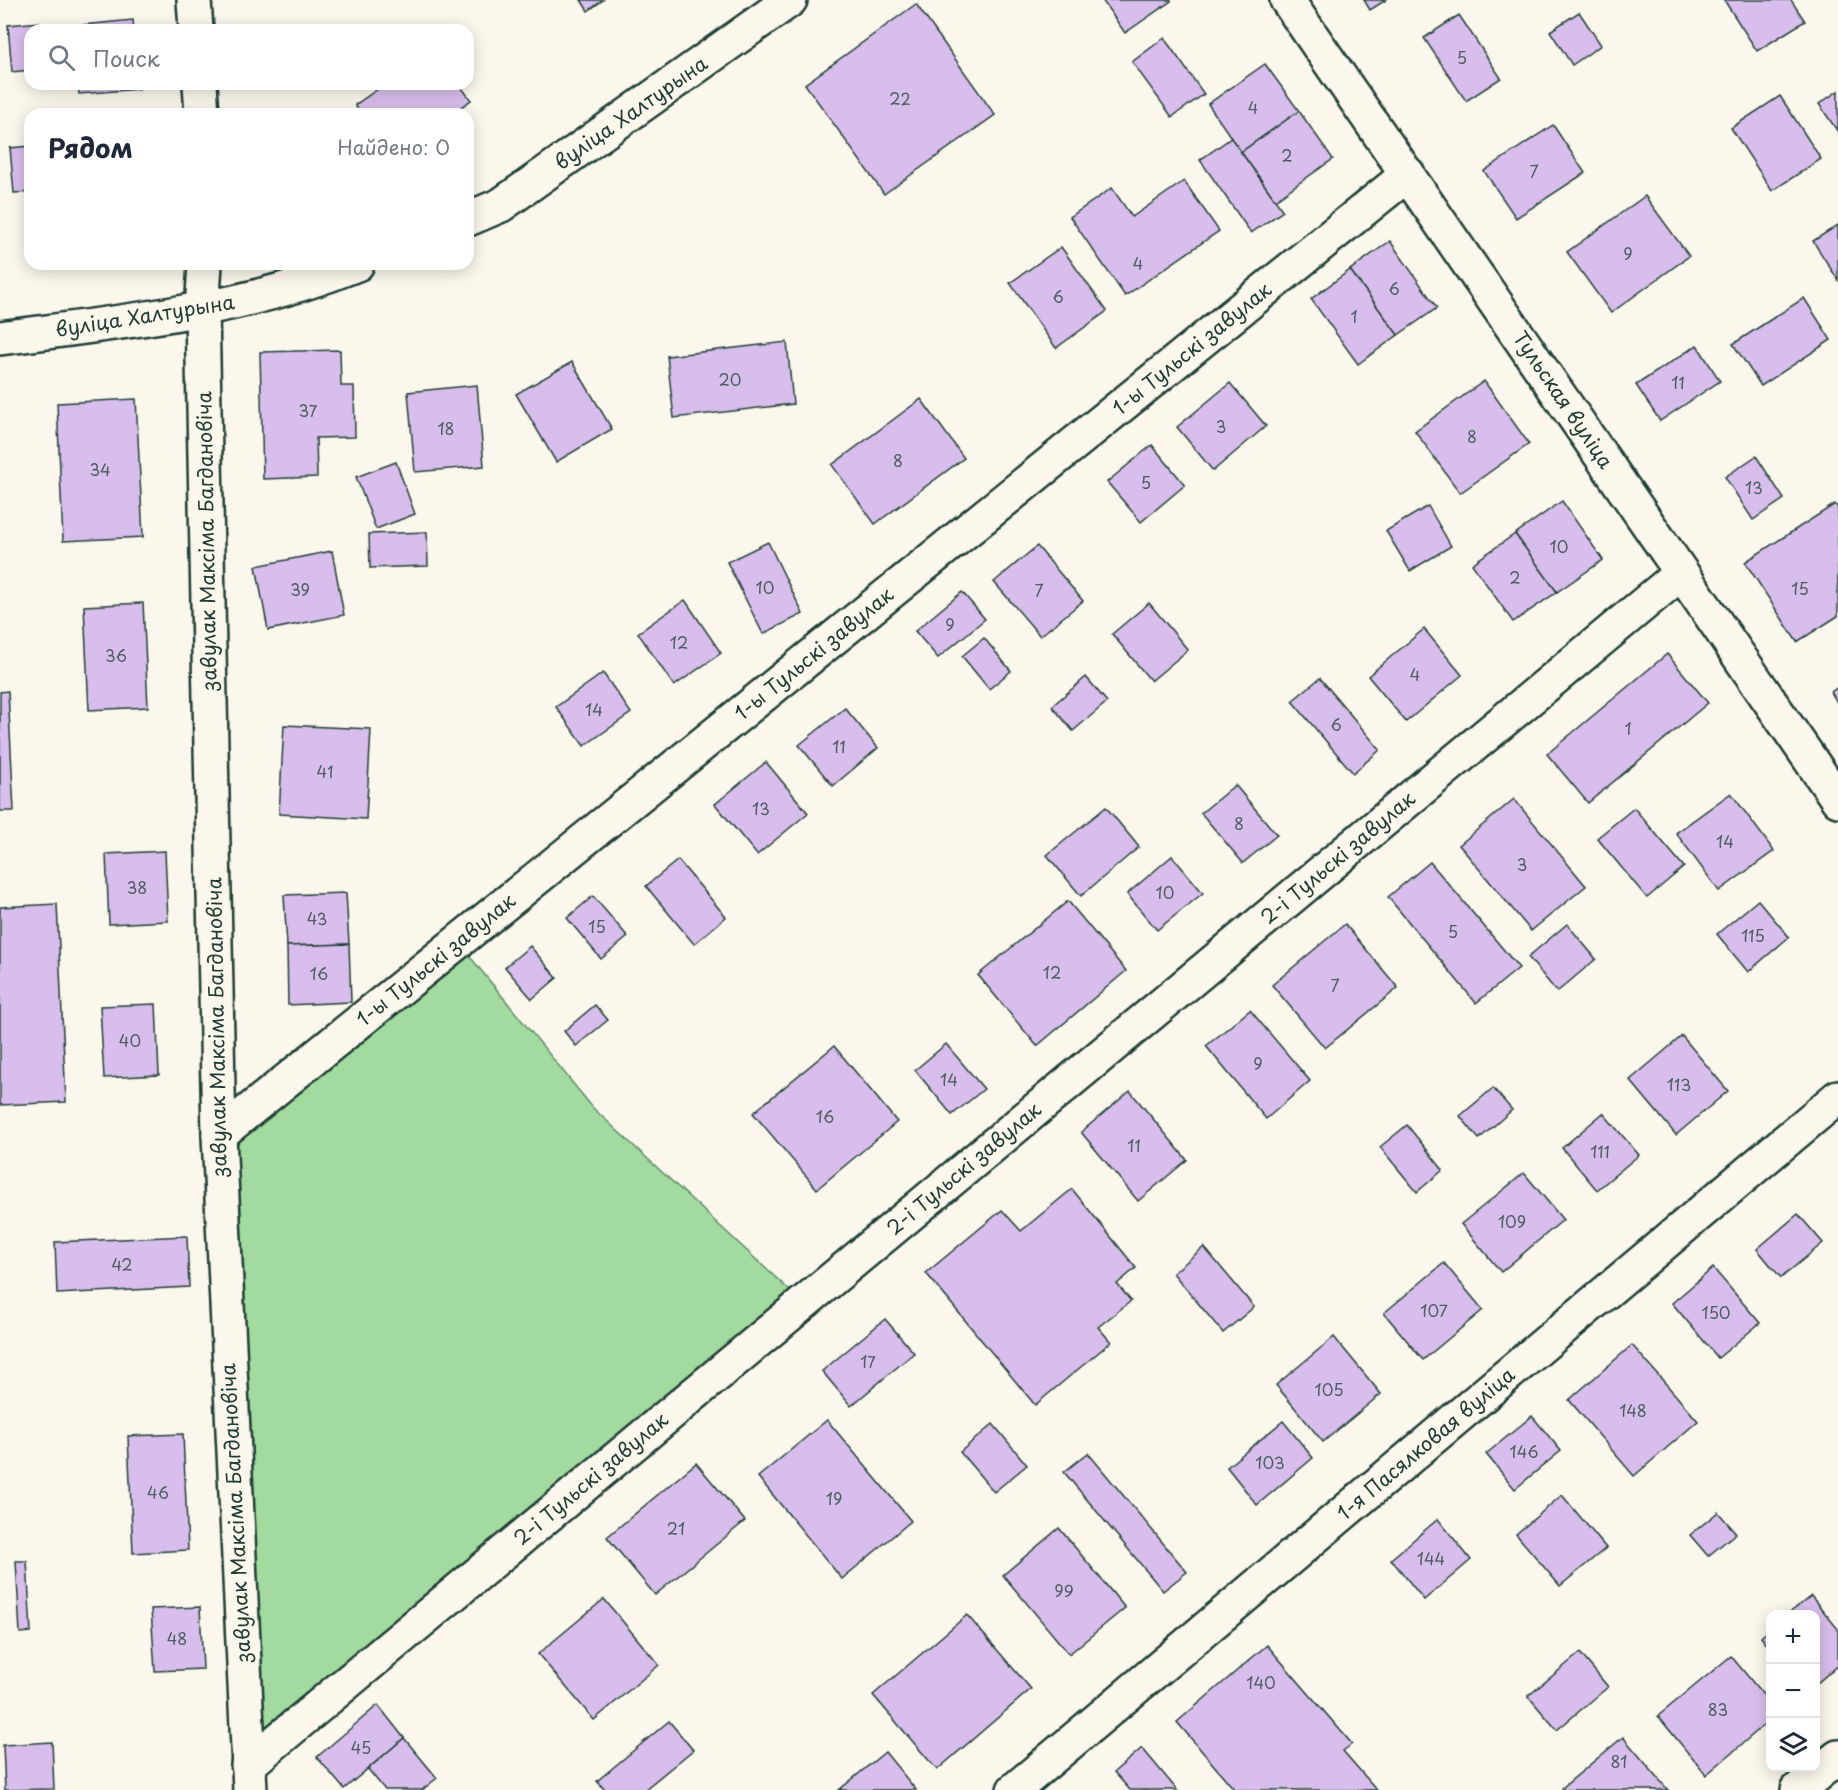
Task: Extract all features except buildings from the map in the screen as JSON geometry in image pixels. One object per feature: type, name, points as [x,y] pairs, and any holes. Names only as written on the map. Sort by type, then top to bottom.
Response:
[{"type":"street","points":[[194,0],[196,24]]},
{"type":"street","name":"вуліца Халтурына","points":[[474,216],[501,205],[790,0]]},
{"type":"street","name":"Тульская вуліца","points":[[1287,0],[1838,800]]},
{"type":"street","points":[[200,90],[202,108]]},
{"type":"street","name":"1-ы Тульскі завулак","points":[[219,1135],[1408,174]]},
{"type":"street","name":"завулак Максіма Багдановіча","points":[[205,270],[202,311],[219,1135],[249,1777]]},
{"type":"street","name":"вуліца Халтурына","points":[[0,338],[202,311],[312,282],[342,270]]},
{"type":"street","name":"2-і Тульскі завулак","points":[[249,1777],[1681,573]]},
{"type":"street","name":"1-я Пасялковая вуліца","points":[[1014,1790],[1838,1097]]},
{"type":"street","points":[[1798,1790],[1838,1757]]},
{"type":"green space","points":[[458,942],[593,1108],[803,1303],[248,1765],[219,1135]]}]
